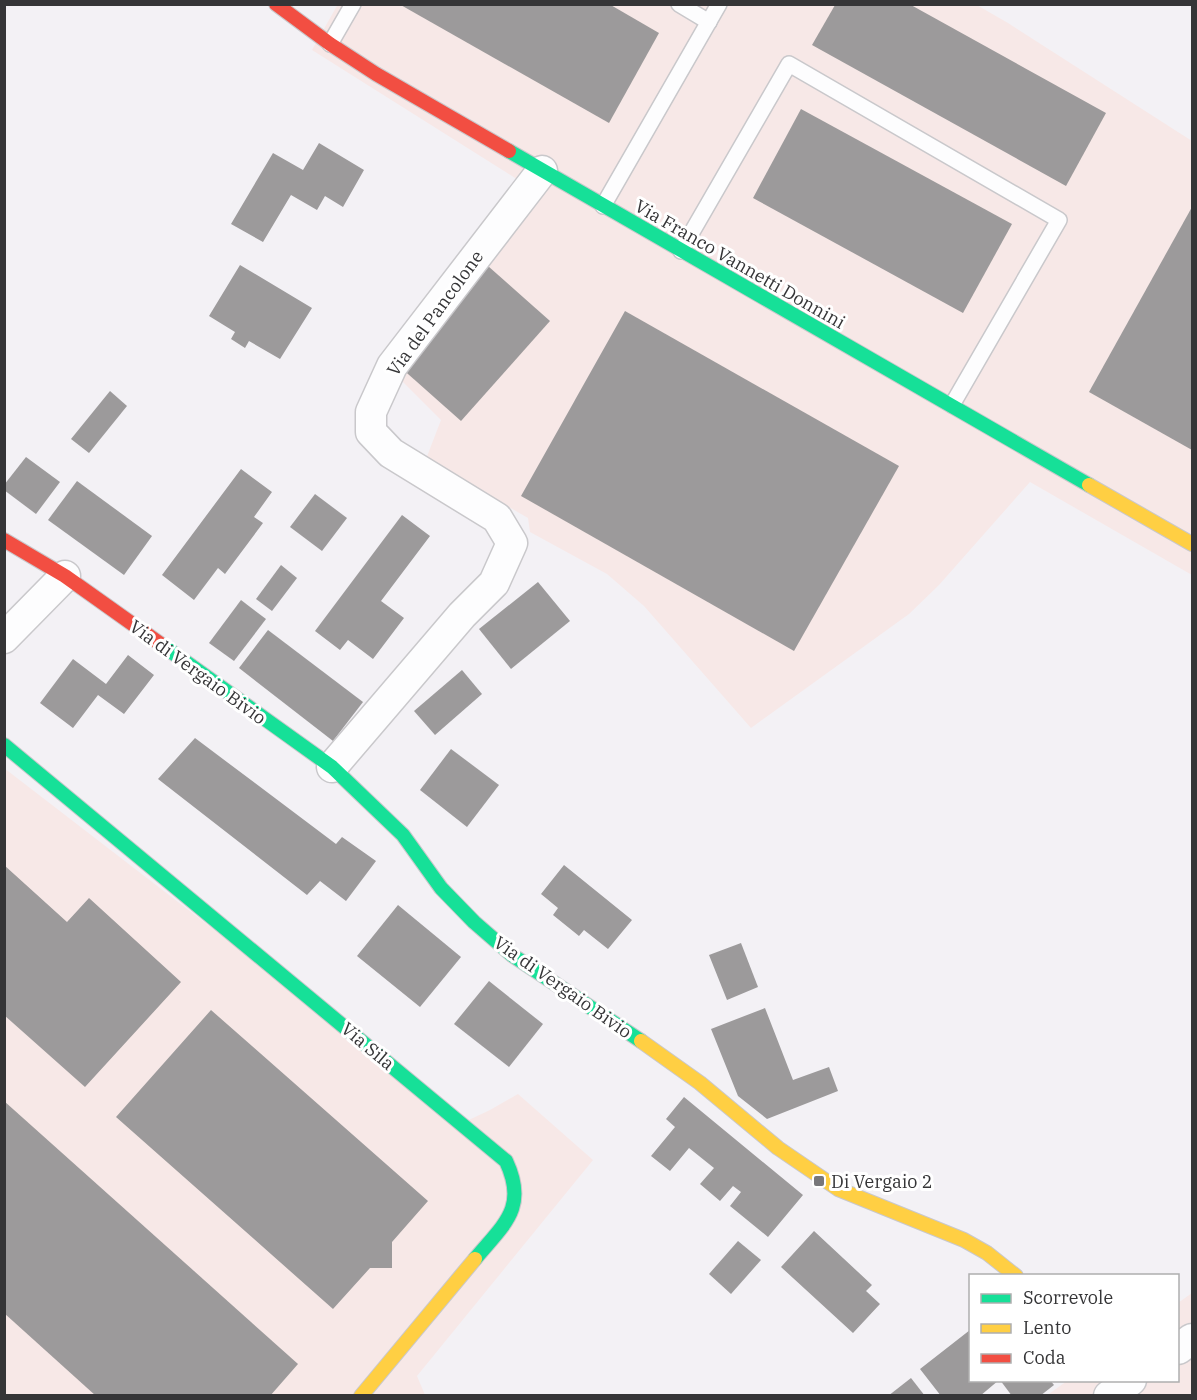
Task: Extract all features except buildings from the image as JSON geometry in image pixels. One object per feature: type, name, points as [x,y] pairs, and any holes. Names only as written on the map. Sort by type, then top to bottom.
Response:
[{"type":"street","name":"Via Franco Vannetti Donnini","points":[[276,4],[330,44],[376,74],[1192,544]]},
{"type":"street","name":"Via del Pancolone","points":[[332,767],[462,615],[494,583],[512,543],[497,518],[392,453],[371,432],[371,412],[392,366],[542,171]]},
{"type":"street","name":"Via di Vergaio Bivio","points":[[4,540],[65,576],[332,767],[403,835],[441,888],[512,956],[616,1024],[700,1083],[778,1148],[838,1189],[964,1240],[987,1253],[1015,1274]]},
{"type":"street","points":[[4,639],[65,576]]},
{"type":"street","name":"Via Sila","points":[[4,745],[506,1161],[517,1183],[515,1205],[504,1225],[362,1395]]},
{"type":"street","points":[[1179,1348],[1192,1339]]},
{"type":"street","points":[[1094,1382],[1103,1395]]},
{"type":"street","points":[[1109,1395],[1128,1382]]},
{"type":"lane","points":[[330,44],[353,4]]},
{"type":"lane","points":[[679,4],[709,21]]},
{"type":"lane","points":[[603,206],[719,4]]},
{"type":"lane","points":[[681,251],[789,64],[1059,220],[952,405]]},
{"type":"shaded area","points":[[338,4],[975,4],[1192,141],[1192,575],[1030,482],[939,585],[909,614],[751,728],[644,606],[607,574],[530,532],[528,518],[426,459],[441,420],[393,372],[536,191],[312,50]]},
{"type":"shaded area","points":[[4,768],[295,992],[456,1126],[518,1094],[593,1160],[417,1376],[425,1395],[5,1395]]},
{"type":"shaded area","points":[[1192,1293],[1192,1395],[1046,1396],[1066,1382],[1179,1382],[1179,1302]]},
{"type":"traffic: fast","points":[[509,151],[1089,485]]},
{"type":"traffic: fast","points":[[162,645],[332,767],[403,835],[441,888],[474,922],[512,955],[641,1041]]},
{"type":"traffic: fast","points":[[4,745],[506,1161],[515,1191],[514,1203],[503,1225],[475,1259]]},
{"type":"traffic: slow","points":[[1089,485],[1192,544]]},
{"type":"traffic: slow","points":[[641,1041],[700,1083],[778,1148],[838,1189],[964,1240],[987,1253],[1013,1274]]},
{"type":"traffic: slow","points":[[361,1396],[475,1259]]},
{"type":"traffic: jam","points":[[276,4],[330,44],[376,74],[509,151]]},
{"type":"traffic: jam","points":[[4,540],[65,576],[162,645]]},
{"type":"place","name":"Di Vergaio 2","points":[[819,1181]]}]
